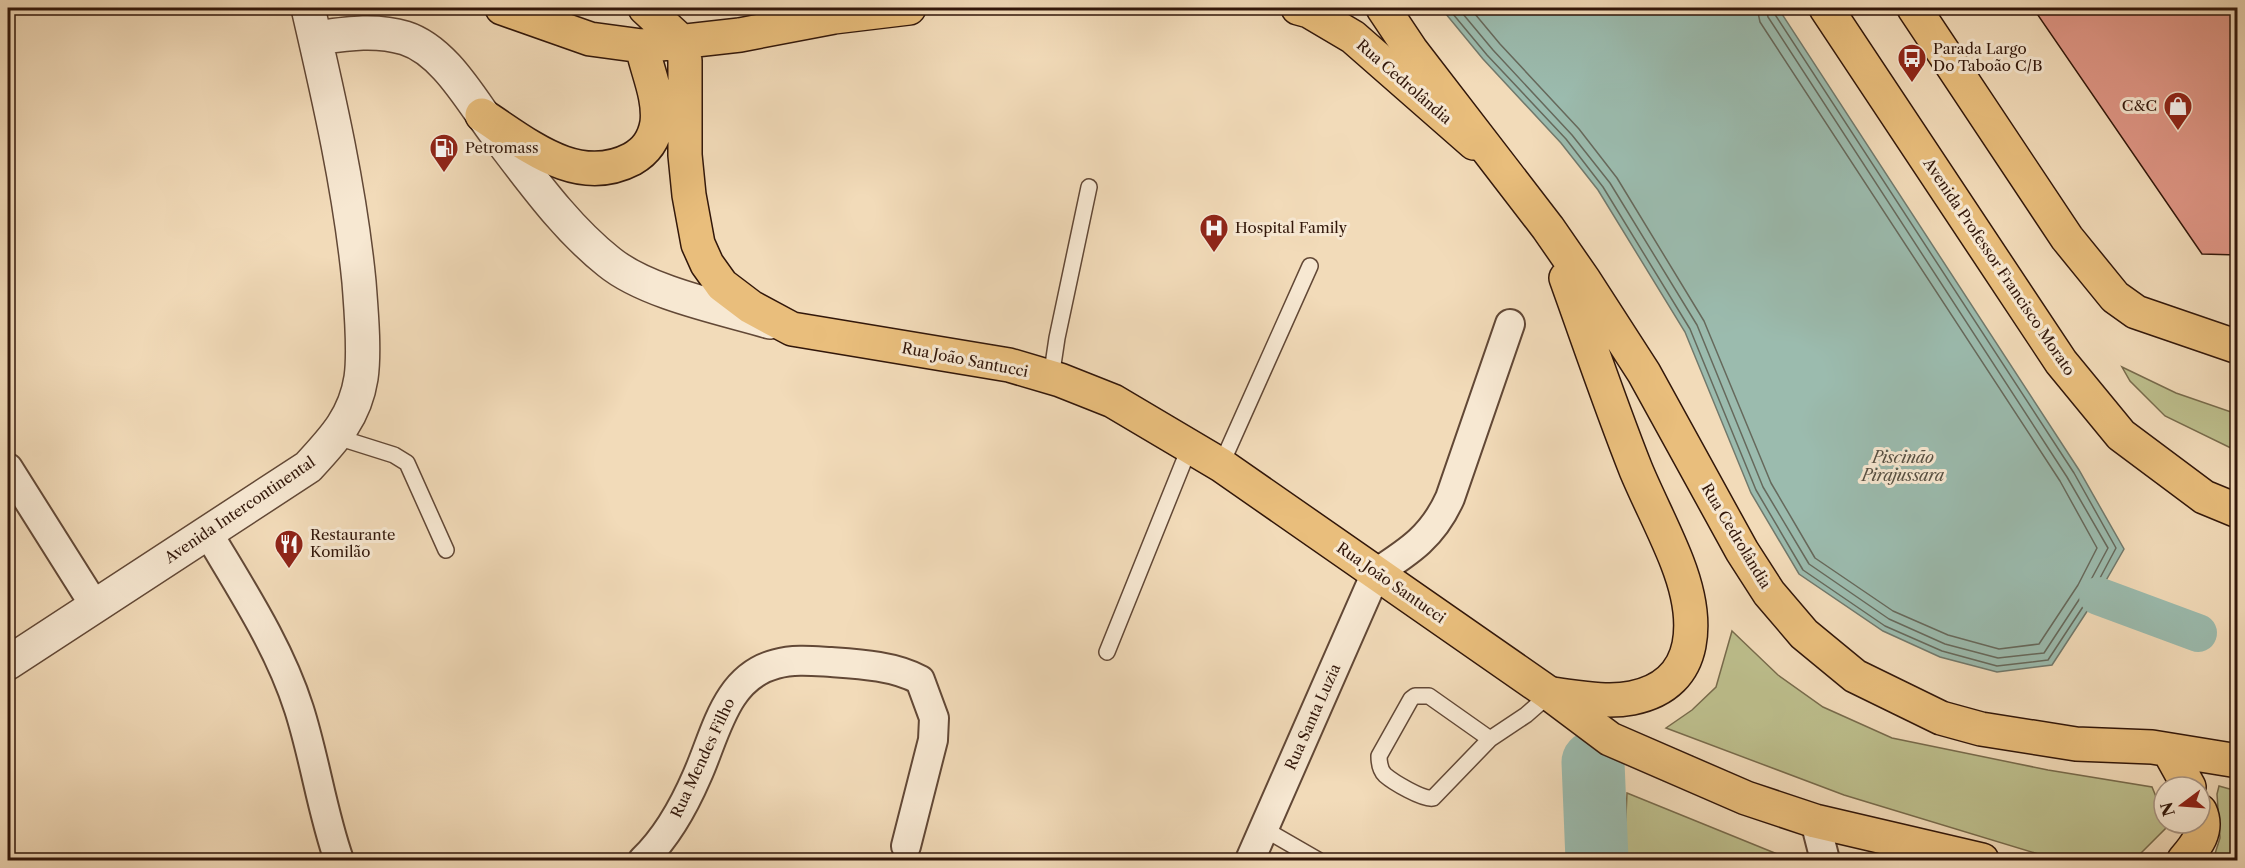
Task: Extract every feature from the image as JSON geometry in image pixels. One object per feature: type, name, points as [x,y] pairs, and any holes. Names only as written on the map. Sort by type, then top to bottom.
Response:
[{"type":"main road","points":[[502,8],[591,39],[642,46],[740,35],[834,17],[909,8]]},
{"type":"main road","points":[[645,8],[683,43]]},
{"type":"main road","name":"Rua Cedrolândia","points":[[1298,8],[1309,11],[1353,37],[1502,167]]},
{"type":"main road","name":"Rua Cedrolândia","points":[[1383,8],[1411,50],[1548,228],[1584,280],[1644,373],[1742,551],[1769,593],[1813,641],[1855,676],[1941,717],[1980,729],[2076,744],[2152,747],[2238,761]]},
{"type":"main road","name":"Avenida Professor Francisco Morato","points":[[1826,8],[2061,362],[2113,426],[2121,435],[2204,497],[2238,511]]},
{"type":"main road","points":[[1914,8],[2067,238],[2115,297],[2136,312],[2238,347]]},
{"type":"main road","name":"Rua João Santucci","points":[[683,43],[685,155],[689,195],[698,243],[706,264],[722,285],[751,307],[792,329],[1009,365],[1113,401],[1221,465],[1550,694],[1610,739],[1746,798],[1815,821],[1982,861]]},
{"type":"main road","points":[[482,115],[533,148],[564,164],[586,169],[604,169],[619,165],[643,152],[652,140],[657,122],[656,98],[642,46]]},
{"type":"main road","points":[[1548,228],[1637,471],[1678,563],[1690,604],[1691,632],[1686,657],[1678,674],[1657,690],[1632,698],[1595,700],[1550,694]]},
{"type":"main road","points":[[2169,751],[2182,775]]},
{"type":"main road","points":[[2184,861],[2200,842],[2201,835]]},
{"type":"street","name":"Rua João Santucci","points":[[311,23],[407,39],[429,52],[455,75],[482,115],[548,202],[610,263],[644,284],[792,329]]},
{"type":"street","name":"Avenida Intercontinental","points":[[8,663],[308,467],[337,437],[351,412],[361,378],[361,311],[354,229],[311,23]]},
{"type":"street","points":[[1376,573],[1428,535],[1441,518],[1510,324]]},
{"type":"street","points":[[8,468],[95,606]]},
{"type":"street","points":[[208,533],[267,635],[287,678],[311,747],[339,861]]},
{"type":"street","name":"Rua Santa Luzia","points":[[1250,861],[1376,573]]},
{"type":"street","name":"Rua Mendes Filho","points":[[643,861],[657,847],[697,776],[727,701],[758,671],[776,664],[801,661],[865,666],[907,673],[920,680],[934,718],[933,740],[906,846]]},
{"type":"street","points":[[1815,821],[1825,861]]},
{"type":"lane","points":[[1051,378],[1057,338],[1089,187]]},
{"type":"lane","points":[[1221,465],[1310,266]]},
{"type":"lane","points":[[337,437],[394,455],[407,463],[447,550]]},
{"type":"lane","points":[[1107,652],[1190,446]]},
{"type":"lane","points":[[1490,739],[1429,696],[1415,696],[1411,699],[1379,756],[1380,766],[1385,775],[1429,799],[1437,795],[1490,739],[1526,715],[1550,694]]},
{"type":"lane","points":[[1264,829],[1318,861]]},
{"type":"green space","points":[[2122,367],[2176,393],[2237,414],[2237,451],[2165,416],[2130,381]]},
{"type":"green space","points":[[1732,631],[1778,675],[1823,707],[1892,738],[2048,770],[2152,787],[2152,835],[2159,835],[2135,859],[2058,860],[1844,795],[1666,728],[1692,710],[1716,687]]},
{"type":"green space","points":[[2219,786],[2237,791],[2237,860],[2213,860],[2220,838],[2217,794]]},
{"type":"green space","points":[[1627,793],[1787,858],[1788,860],[1624,860]]},
{"type":"water","name":"Piscinão Pirajussara","points":[[1441,8],[1778,8],[2079,470],[2124,549],[2097,596],[2052,665],[1997,672],[1940,657],[1883,631],[1799,574],[1751,493],[1685,332],[1598,190],[1561,143],[1483,59]]},
{"type":"building","name":"C&C","points":[[2033,8],[2238,8],[2238,255],[2202,254]]},
{"type":"waterway","points":[[2098,596],[2198,633]]},
{"type":"waterway","points":[[1593,762],[1597,860]]},
{"type":"place","name":"Parada Largo Do Taboão C/B","points":[[1912,84]]},
{"type":"place","name":"C&C","points":[[2178,132]]},
{"type":"place","name":"Petromass","points":[[444,174]]},
{"type":"place","name":"Hospital Family","points":[[1214,254]]},
{"type":"place","name":"Restaurante Komilão","points":[[289,570]]}]
